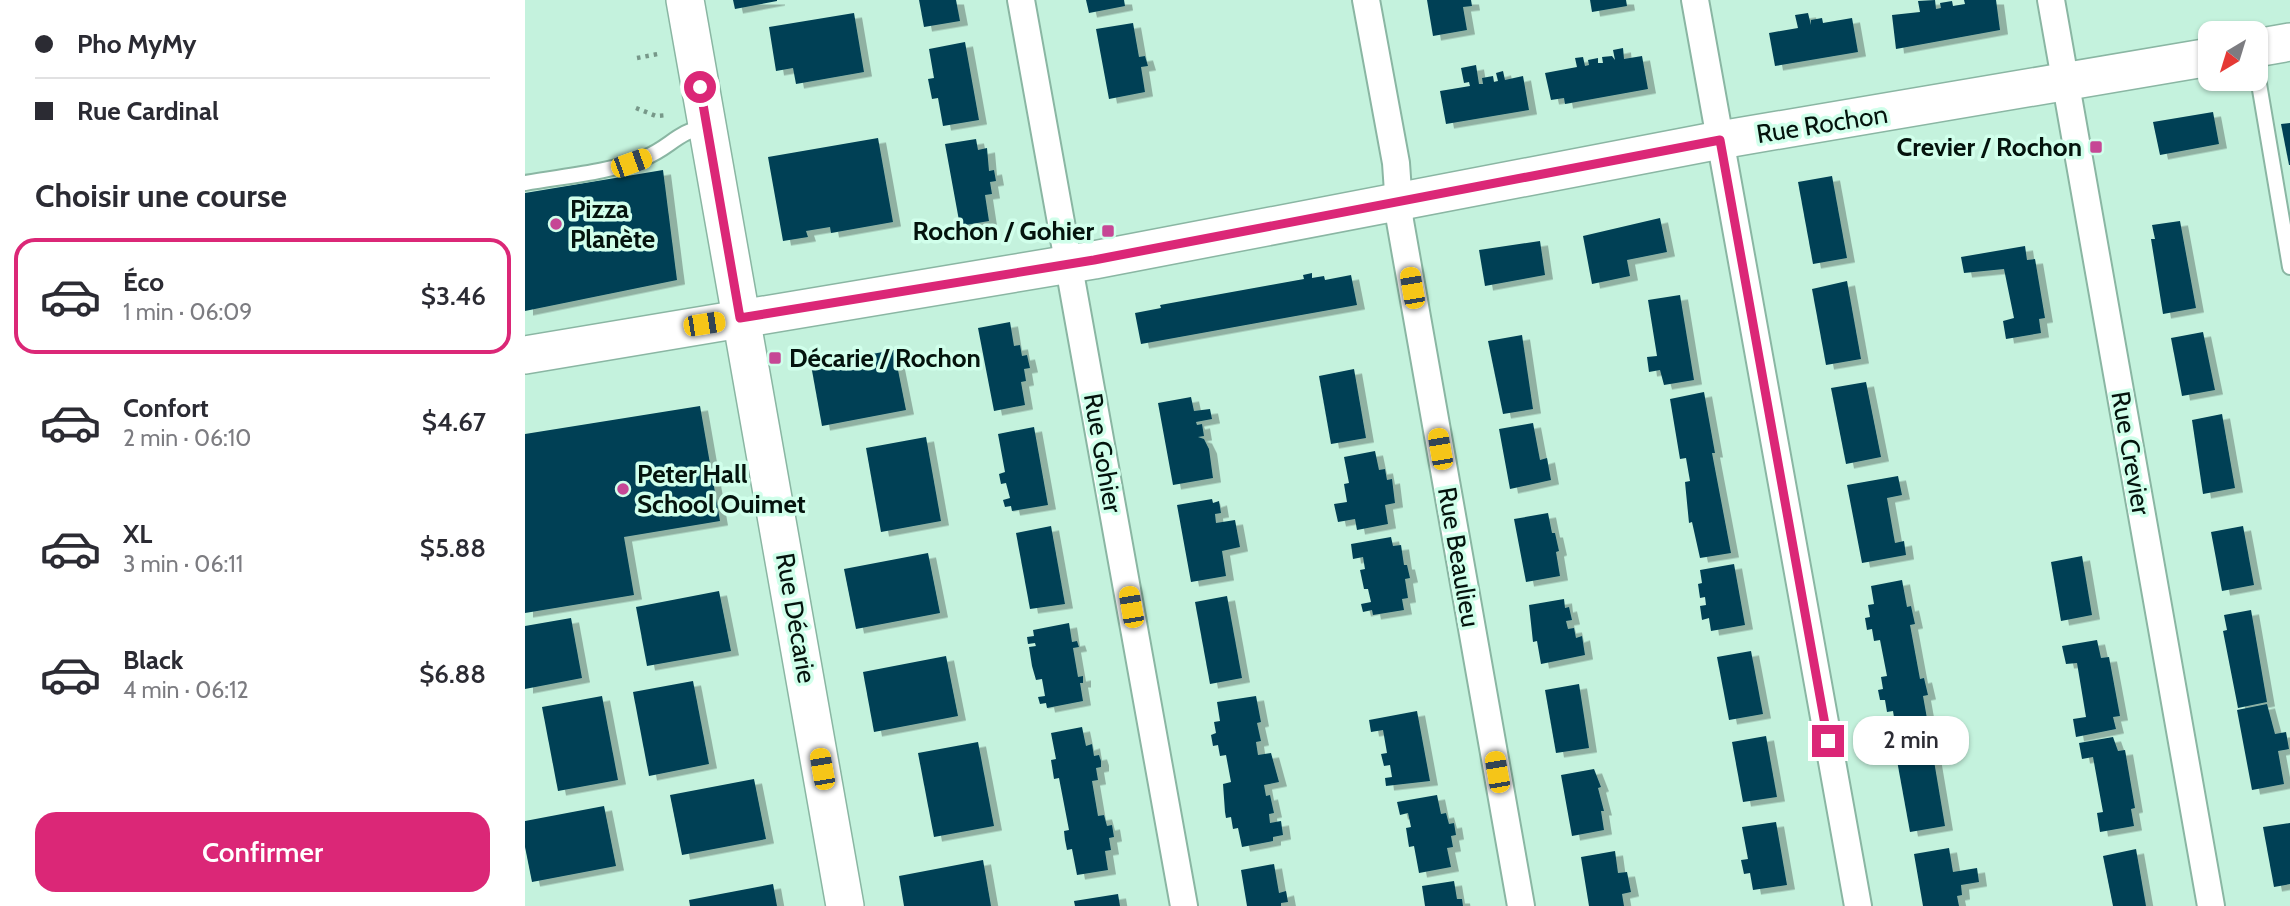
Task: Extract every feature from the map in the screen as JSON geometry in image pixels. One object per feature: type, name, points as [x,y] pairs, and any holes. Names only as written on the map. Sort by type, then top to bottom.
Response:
[{"type":"street","name":"Rue Décarie","points":[[685,0],[845,906]]},
{"type":"street","name":"Rue Gohier","points":[[1021,0],[1184,906]]},
{"type":"street","name":"Rue Beaulieu","points":[[1366,0],[1396,163],[1398,200],[1521,906]]},
{"type":"street","points":[[1695,0],[1858,906]]},
{"type":"street","name":"Rue Crevier","points":[[2051,0],[2210,906]]},
{"type":"street","points":[[2268,46],[2290,42]]},
{"type":"street","name":"Rue Rochon","points":[[525,355],[1069,264],[1720,140],[2198,59]]},
{"type":"lane","points":[[2260,91],[2290,267]]},
{"type":"lane","points":[[525,183],[631,163],[654,154],[680,134],[707,126]]},
{"type":"path","points":[[636,58],[658,54]]},
{"type":"path","points":[[636,108],[656,116],[669,115]]},
{"type":"building","points":[[733,0],[777,0],[777,1],[735,9]]},
{"type":"building","points":[[919,0],[956,0],[960,21],[924,27]]},
{"type":"building","points":[[1086,0],[1124,0],[1125,6],[1089,13]]},
{"type":"building","points":[[1427,0],[1471,0],[1472,6],[1463,7],[1467,30],[1433,36]]},
{"type":"building","points":[[1590,0],[1626,0],[1627,6],[1592,12]]},
{"type":"building","points":[[1935,0],[1936,9],[1941,8],[1940,3],[1952,1],[1953,6],[1965,4],[1964,0],[1996,0],[2000,30],[1896,49],[1892,15],[1920,12],[1918,1]]},
{"type":"building","points":[[854,13],[864,72],[796,84],[793,68],[776,71],[769,27]]},
{"type":"building","points":[[1808,13],[1811,25],[1811,20],[1822,18],[1823,23],[1852,18],[1858,52],[1775,66],[1769,33],[1798,28],[1795,15]]},
{"type":"building","points":[[1133,23],[1139,57],[1145,56],[1148,66],[1141,67],[1145,92],[1109,99],[1096,29]]},
{"type":"building","points":[[965,42],[979,120],[943,126],[938,98],[932,99],[928,79],[934,78],[929,49]]},
{"type":"building","points":[[1623,48],[1624,59],[1642,56],[1648,89],[1565,104],[1564,98],[1551,100],[1545,73],[1577,67],[1575,58],[1583,57],[1585,66],[1589,65],[1588,60],[1598,58],[1598,63],[1603,63],[1602,57],[1612,56],[1615,60],[1613,50]]},
{"type":"building","points":[[1476,65],[1479,84],[1483,84],[1482,78],[1493,76],[1494,82],[1498,81],[1496,73],[1503,71],[1505,80],[1523,76],[1529,110],[1446,124],[1440,91],[1470,86],[1469,82],[1464,83],[1461,68]]},
{"type":"building","points":[[2213,112],[2219,144],[2160,155],[2153,122]]},
{"type":"building","points":[[2290,123],[2290,165],[2289,165],[2281,124]]},
{"type":"building","points":[[878,138],[893,222],[831,233],[830,227],[806,231],[808,237],[783,241],[768,157]]},
{"type":"building","points":[[976,139],[978,150],[987,148],[989,171],[994,170],[996,181],[990,182],[992,194],[985,195],[989,221],[960,226],[945,144]]},
{"type":"building","points":[[663,170],[677,280],[525,311],[525,193]]},
{"type":"building","points":[[1832,176],[1847,258],[1813,264],[1798,182]]},
{"type":"building","points":[[1660,218],[1667,252],[1627,260],[1630,276],[1592,284],[1583,236]]},
{"type":"building","points":[[2180,221],[2196,308],[2163,314],[2151,239],[2155,239],[2152,225]]},
{"type":"building","points":[[1540,241],[1545,275],[1485,286],[1479,250]]},
{"type":"building","points":[[2025,246],[2027,260],[2035,259],[2045,318],[2039,319],[2041,333],[2006,339],[2003,321],[2014,318],[2004,269],[1964,273],[1961,257]]},
{"type":"building","points":[[1312,273],[1312,278],[1324,276],[1325,280],[1351,275],[1357,305],[1141,344],[1135,313],[1161,308],[1160,305],[1304,279],[1303,275]]},
{"type":"building","points":[[1847,281],[1861,359],[1826,365],[1812,289]]},
{"type":"building","points":[[1680,295],[1694,380],[1664,385],[1660,370],[1649,372],[1647,357],[1657,356],[1648,300]]},
{"type":"building","points":[[1010,322],[1014,346],[1020,345],[1022,356],[1027,355],[1030,368],[1024,369],[1026,381],[1021,382],[1025,405],[994,411],[978,328]]},
{"type":"building","points":[[2203,332],[2215,390],[2182,396],[2171,338]]},
{"type":"building","points":[[1522,335],[1533,409],[1503,414],[1488,341]]},
{"type":"building","points":[[894,350],[906,410],[822,426],[811,365]]},
{"type":"building","points":[[1354,369],[1366,438],[1331,444],[1319,376]]},
{"type":"building","points":[[1866,382],[1881,457],[1846,464],[1831,388]]},
{"type":"building","points":[[1704,392],[1715,453],[1712,453],[1731,553],[1700,558],[1692,522],[1689,523],[1685,482],[1690,481],[1686,458],[1680,459],[1670,399]]},
{"type":"building","points":[[1191,397],[1194,411],[1210,409],[1212,419],[1196,422],[1197,425],[1202,424],[1204,436],[1198,437],[1204,439],[1209,449],[1213,478],[1173,485],[1158,403]]},
{"type":"building","name":"Peter Hall School Ouimet","points":[[700,406],[720,521],[624,537],[634,595],[525,613],[525,434]]},
{"type":"building","points":[[2222,414],[2235,488],[2203,494],[2192,420]]},
{"type":"building","points":[[1533,423],[1540,460],[1547,458],[1551,480],[1510,489],[1499,429]]},
{"type":"building","points":[[1034,427],[1048,505],[1012,511],[1011,506],[1005,507],[1003,500],[1010,498],[1006,483],[1001,484],[999,474],[1005,472],[998,434]]},
{"type":"building","points":[[926,437],[941,521],[881,532],[866,448]]},
{"type":"building","points":[[1375,451],[1379,470],[1385,469],[1387,480],[1392,479],[1395,503],[1385,505],[1388,524],[1357,530],[1355,519],[1338,522],[1334,504],[1347,502],[1344,484],[1349,483],[1344,457]]},
{"type":"building","points":[[1898,476],[1902,495],[1887,498],[1895,543],[1904,541],[1906,555],[1862,563],[1847,485]]},
{"type":"building","points":[[1212,499],[1213,503],[1219,501],[1221,513],[1215,514],[1216,523],[1235,520],[1240,547],[1222,551],[1226,576],[1191,582],[1177,505]]},
{"type":"building","points":[[1548,513],[1559,551],[1556,552],[1560,576],[1526,582],[1514,519]]},
{"type":"building","points":[[1051,526],[1065,604],[1030,609],[1016,533]]},
{"type":"building","points":[[2243,526],[2254,585],[2222,591],[2211,532]]},
{"type":"building","points":[[1391,537],[1393,546],[1401,545],[1404,565],[1407,565],[1410,578],[1405,579],[1408,598],[1402,599],[1404,610],[1373,615],[1372,610],[1363,612],[1361,604],[1371,602],[1368,589],[1364,589],[1360,570],[1365,569],[1363,557],[1353,559],[1351,544]]},
{"type":"building","points":[[928,553],[940,613],[856,629],[844,569]]},
{"type":"building","points":[[2082,556],[2092,615],[2061,621],[2051,562]]},
{"type":"building","points":[[1734,564],[1745,625],[1711,631],[1709,618],[1702,620],[1700,606],[1706,605],[1705,597],[1700,598],[1700,570]]},
{"type":"building","points":[[1902,580],[1907,607],[1911,606],[1915,624],[1910,625],[1920,679],[1924,678],[1928,695],[1923,696],[1928,724],[1896,730],[1893,711],[1887,712],[1885,700],[1880,700],[1878,690],[1883,689],[1881,677],[1887,676],[1880,640],[1874,641],[1872,629],[1867,630],[1865,618],[1870,617],[1868,605],[1874,604],[1871,586]]},
{"type":"building","points":[[719,591],[731,651],[647,666],[636,607]]},
{"type":"building","points":[[1227,596],[1242,678],[1210,684],[1195,602]]},
{"type":"building","points":[[1564,599],[1565,608],[1569,607],[1572,620],[1566,621],[1568,629],[1574,628],[1576,638],[1582,636],[1585,655],[1541,664],[1537,641],[1533,642],[1529,605]]},
{"type":"building","points":[[2251,610],[2267,702],[2238,708],[2223,631],[2227,630],[2224,615]]},
{"type":"building","points":[[571,618],[582,678],[525,689],[525,626]]},
{"type":"building","points":[[1069,623],[1072,642],[1077,641],[1079,647],[1073,648],[1078,677],[1083,676],[1083,683],[1080,683],[1083,701],[1047,708],[1046,703],[1040,704],[1038,697],[1045,696],[1042,679],[1036,680],[1032,666],[1029,647],[1036,646],[1035,643],[1028,644],[1027,637],[1034,636],[1033,630]]},
{"type":"building","points":[[2097,640],[2101,658],[2109,657],[2120,716],[2113,717],[2116,729],[2076,737],[2073,719],[2086,717],[2077,663],[2066,664],[2062,646]]},
{"type":"building","points":[[1751,651],[1763,714],[1729,720],[1717,657]]},
{"type":"building","points":[[946,656],[958,716],[874,732],[863,672]]},
{"type":"building","points":[[693,681],[709,764],[649,776],[633,692]]},
{"type":"building","points":[[1579,684],[1589,748],[1556,753],[1545,690]]},
{"type":"building","points":[[602,696],[618,780],[558,791],[542,707]]},
{"type":"building","points":[[1256,696],[1261,722],[1257,723],[1261,741],[1256,742],[1258,755],[1271,753],[1279,782],[1264,785],[1266,796],[1270,795],[1274,813],[1269,814],[1270,823],[1281,821],[1283,835],[1273,837],[1273,841],[1242,847],[1238,828],[1233,829],[1231,817],[1226,818],[1223,784],[1231,782],[1226,755],[1220,756],[1218,745],[1213,746],[1211,735],[1216,733],[1214,722],[1220,721],[1217,702]]},
{"type":"building","points":[[2267,704],[2275,734],[2286,732],[2289,749],[2278,751],[2284,784],[2252,790],[2237,710]]},
{"type":"building","points":[[1417,711],[1430,781],[1386,786],[1385,778],[1392,777],[1390,765],[1384,766],[1381,754],[1387,753],[1383,730],[1371,732],[1369,720]]},
{"type":"building","points":[[1082,727],[1086,746],[1092,744],[1094,756],[1099,755],[1101,761],[1101,767],[1096,768],[1098,780],[1092,781],[1098,816],[1104,815],[1107,826],[1112,825],[1114,837],[1109,838],[1111,850],[1105,851],[1108,870],[1077,875],[1072,849],[1067,850],[1065,840],[1064,831],[1069,830],[1059,778],[1054,779],[1051,760],[1056,759],[1051,733]]},
{"type":"building","points":[[1766,736],[1777,797],[1743,802],[1732,742]]},
{"type":"building","points":[[2113,737],[2118,751],[2125,750],[2135,808],[2131,809],[2134,826],[2100,832],[2097,813],[2103,812],[2093,757],[2082,759],[2079,743]]},
{"type":"building","points":[[978,742],[994,826],[934,837],[918,753]]},
{"type":"building","points":[[1932,749],[1945,826],[1910,832],[1896,755]]},
{"type":"building","points":[[1594,769],[1601,787],[1598,788],[1604,811],[1601,811],[1604,830],[1572,836],[1561,775]]},
{"type":"building","points":[[754,779],[766,839],[682,855],[670,795]]},
{"type":"building","points":[[1437,795],[1441,814],[1446,813],[1449,824],[1454,823],[1456,835],[1451,836],[1453,847],[1447,848],[1451,867],[1419,873],[1414,846],[1409,847],[1406,828],[1411,827],[1408,813],[1400,815],[1397,802]]},
{"type":"building","points":[[604,806],[616,866],[532,882],[525,847],[525,821]]},
{"type":"building","points":[[1776,822],[1787,885],[1753,890],[1750,873],[1744,874],[1741,860],[1748,859],[1742,827]]},
{"type":"building","points":[[2290,823],[2290,884],[2274,887],[2263,827]]},
{"type":"building","points":[[1949,848],[1953,872],[1977,868],[1979,882],[1961,885],[1962,895],[1957,896],[1959,906],[1923,906],[1914,854]]},
{"type":"building","points":[[2136,849],[2146,906],[2113,906],[2103,856]]},
{"type":"building","points":[[1615,851],[1618,873],[1627,872],[1631,892],[1622,894],[1624,906],[1589,906],[1581,857]]},
{"type":"building","points":[[983,860],[991,906],[904,906],[899,876]]},
{"type":"building","points":[[1274,864],[1279,893],[1286,891],[1288,902],[1281,903],[1281,906],[1247,906],[1241,870]]},
{"type":"building","points":[[1454,881],[1457,899],[1462,899],[1463,906],[1425,906],[1422,886]]},
{"type":"building","points":[[773,884],[777,906],[690,906],[689,900]]},
{"type":"building","points":[[1118,894],[1120,906],[1075,906],[1074,901]]},
{"type":"place","name":"Crevier / Rochon","points":[[2096,147]]},
{"type":"place","name":"Pizza Planète","points":[[556,224]]},
{"type":"place","name":"Rochon / Gohier","points":[[1108,231]]},
{"type":"place","name":"Décarie / Rochon","points":[[775,358]]},
{"type":"place","name":"Peter Hall School Ouimet","points":[[623,489]]},
{"type":"route","points":[[700,87],[740,318],[1094,260],[1359,207],[1720,140],[1828,741]]}]
